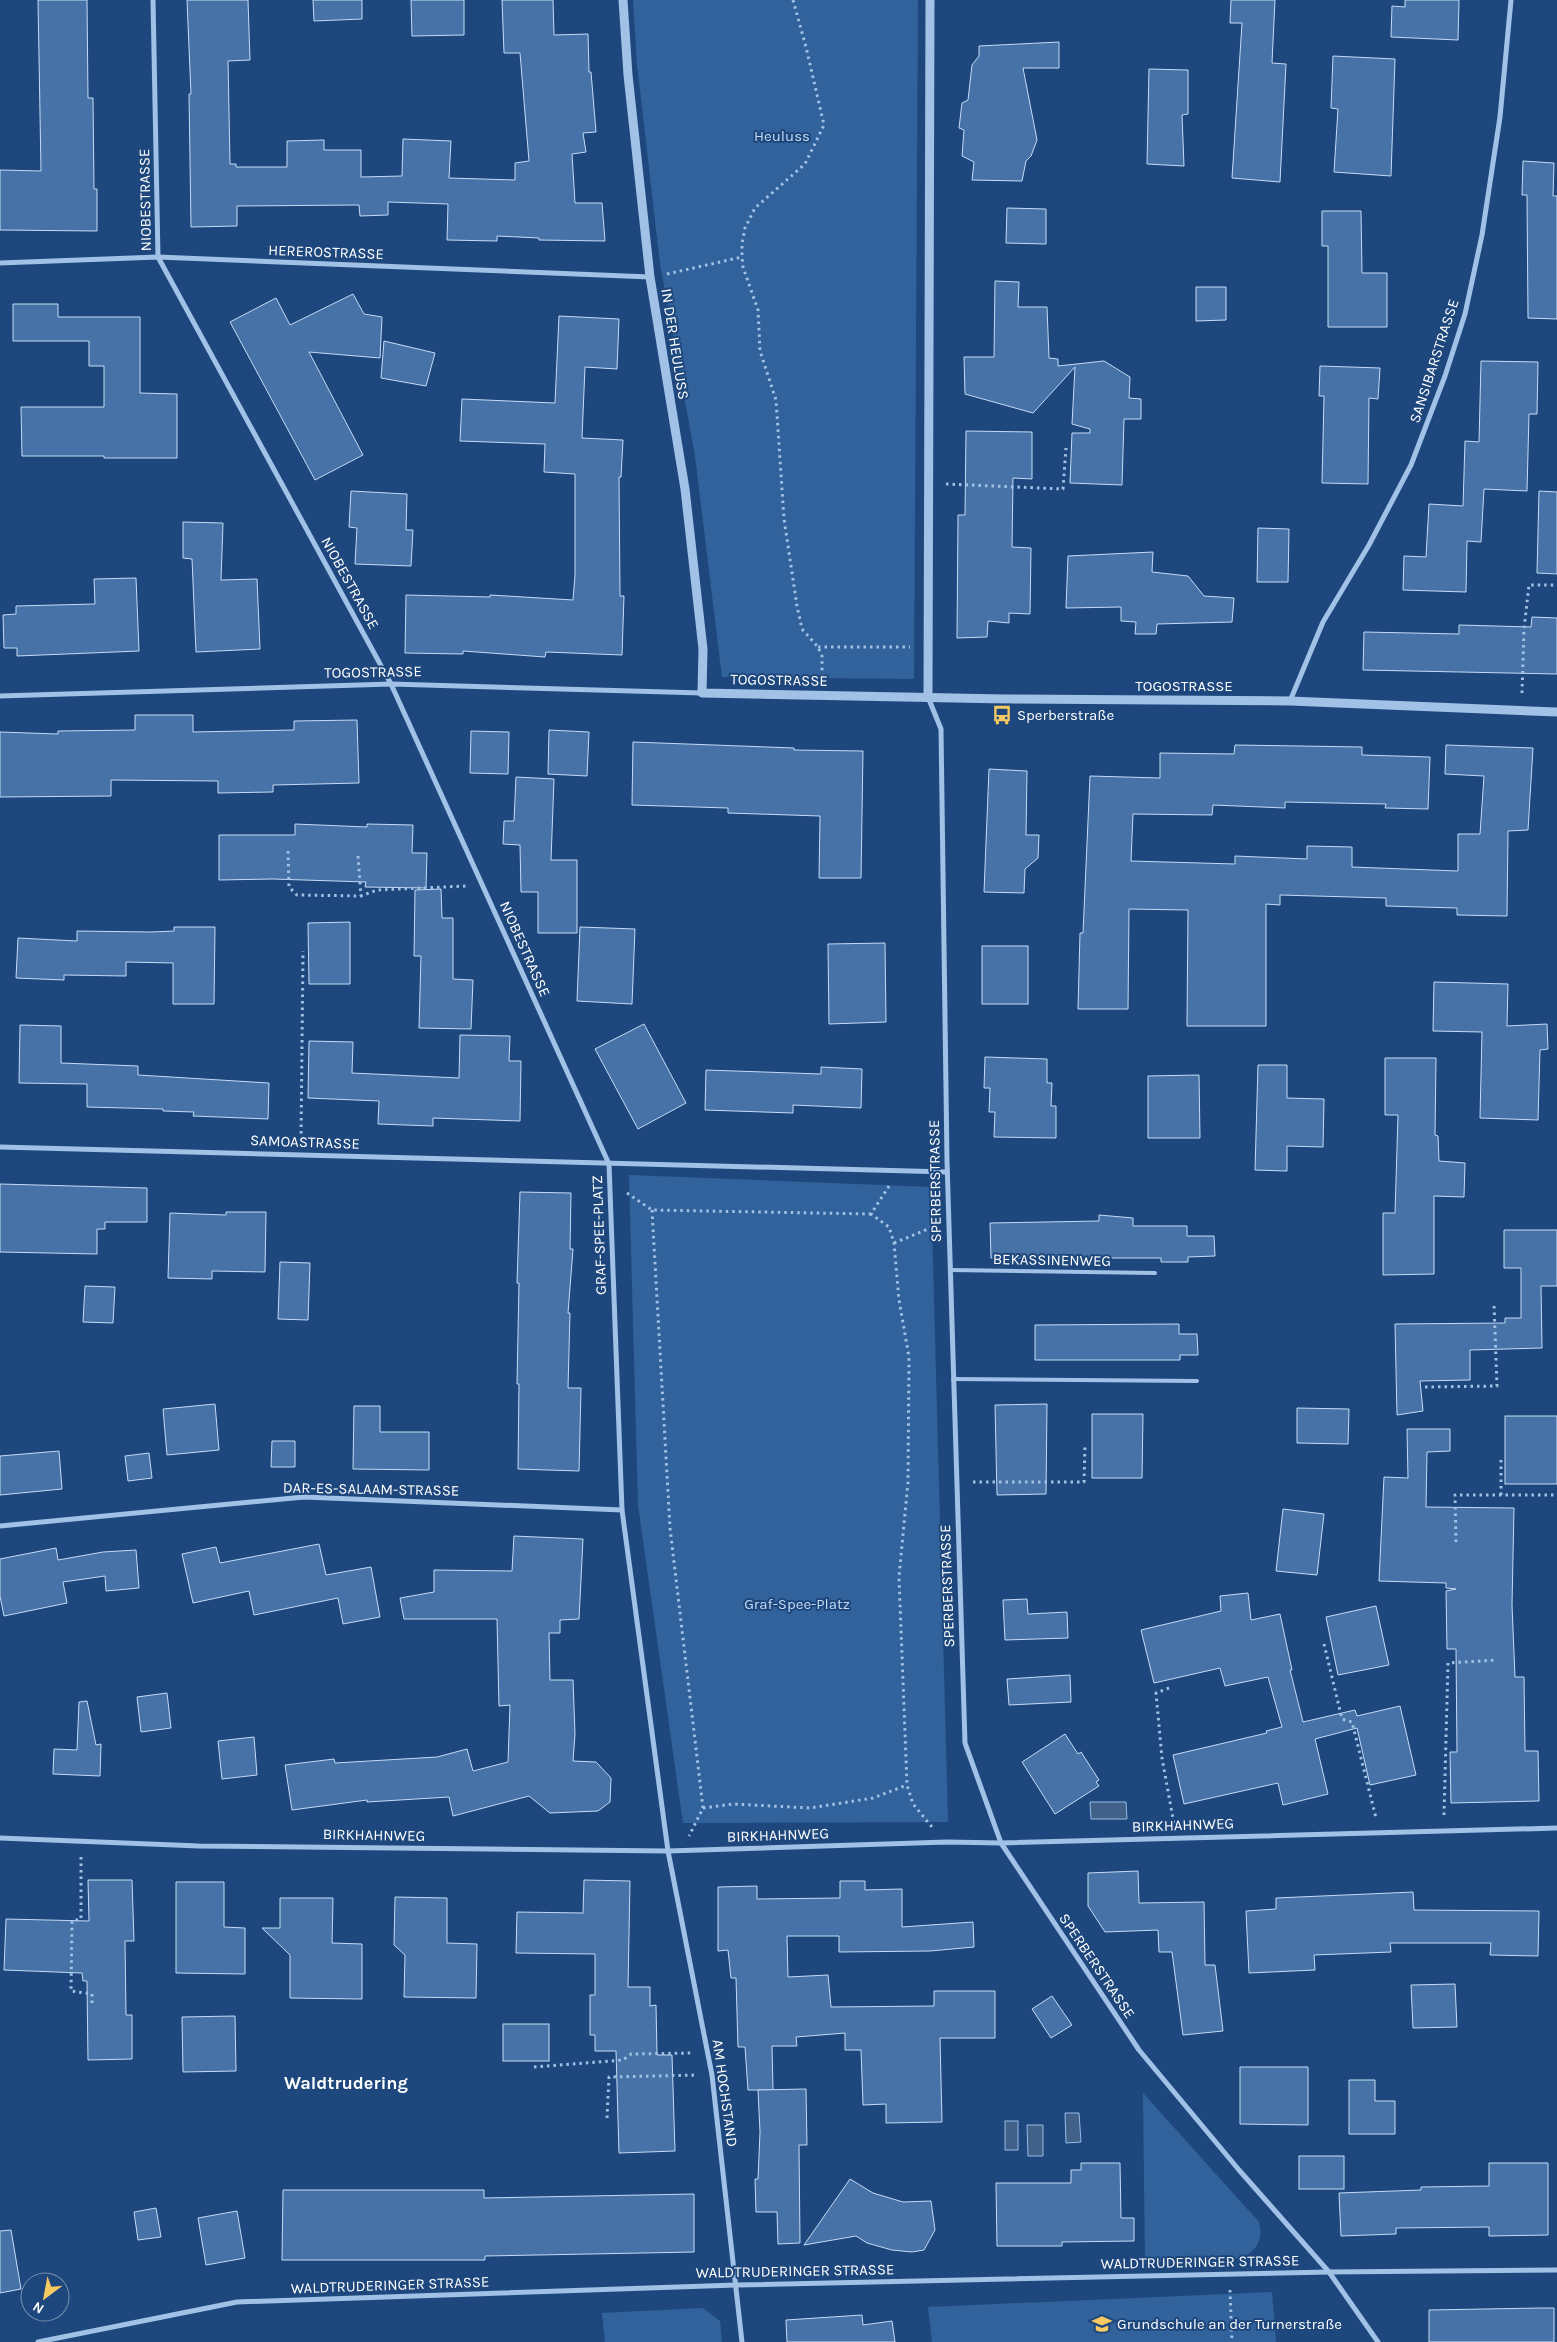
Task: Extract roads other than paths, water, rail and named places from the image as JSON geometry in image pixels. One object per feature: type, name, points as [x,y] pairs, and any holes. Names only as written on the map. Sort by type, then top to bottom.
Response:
[{"type":"street","name":"NIOBESTRASSE","points":[[153,0],[158,258],[390,684],[609,1164]]},
{"type":"street","name":"IN DER HEULUSS","points":[[623,0],[628,75],[650,277],[685,489],[703,649],[702,693]]},
{"type":"street","points":[[928,697],[930,0]]},
{"type":"street","name":"SANSIBARSTRASSE","points":[[1290,701],[1323,622],[1369,546],[1411,465],[1448,367],[1464,314],[1482,235],[1500,117],[1511,0]]},
{"type":"street","name":"HEREROSTRASSE","points":[[0,263],[158,258],[650,277]]},
{"type":"street","name":"TOGOSTRASSE","points":[[0,696],[390,684],[702,693],[1290,701],[1557,712]]},
{"type":"street","name":"SPERBERSTRASSE","points":[[928,697],[941,729],[948,1220],[965,1743],[1001,1843],[1139,2050],[1239,2170],[1330,2272],[1378,2342]]},
{"type":"street","name":"SAMOASTRASSE","points":[[0,1147],[609,1164]]},
{"type":"street","name":"GRAF-SPEE-PLATZ","points":[[668,1851],[622,1510],[609,1164],[947,1172]]},
{"type":"street","name":"DAR-ES-SALAAM-STRASSE","points":[[0,1526],[304,1497],[622,1510]]},
{"type":"street","name":"BIRKHAHNWEG","points":[[0,1838],[199,1846],[668,1851],[947,1842],[1001,1843],[1557,1828]]},
{"type":"street","name":"AM HOCHSTAND","points":[[668,1851],[712,2075],[742,2342]]},
{"type":"street","name":"WALDTRUDERINGER STRASSE","points":[[38,2342],[237,2302],[736,2285],[1330,2272],[1557,2270]]},
{"type":"lane","name":"BEKASSINENWEG","points":[[950,1270],[1155,1273]]},
{"type":"lane","points":[[953,1379],[1197,1381]]},
{"type":"place","name":"Sperberstraße","points":[[1002,715]]},
{"type":"place","name":"Grundschule an der Turnerstraße","points":[[1102,2324]]},
{"type":"district","name":"Waldtrudering","points":[[346,2083]]},
{"type":"park label","name":"Heuluss","points":[[782,136]]},
{"type":"park label","name":"Graf-Spee-Platz","points":[[797,1604]]}]
